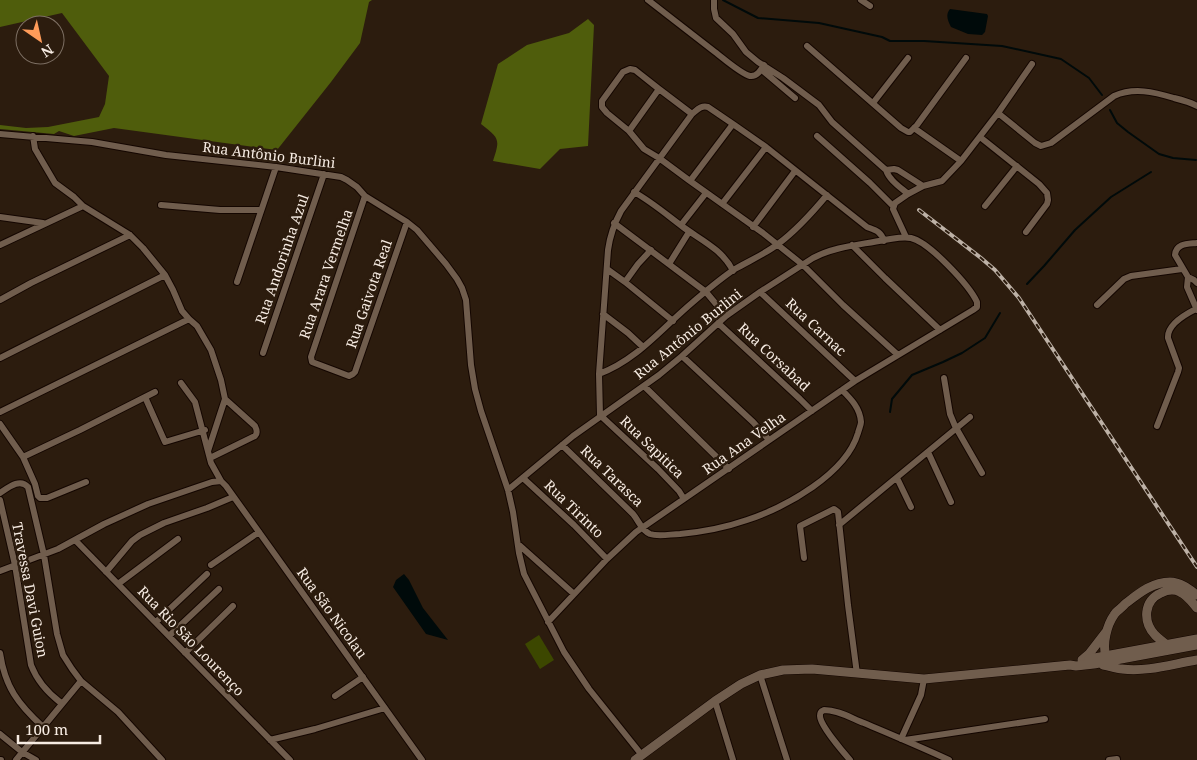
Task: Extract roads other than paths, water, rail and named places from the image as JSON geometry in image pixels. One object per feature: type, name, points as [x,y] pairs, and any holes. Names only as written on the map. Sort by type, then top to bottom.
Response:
[{"type":"main road","points":[[1108,662],[1104,651],[1108,630],[1114,614],[1138,594],[1155,584],[1171,582],[1184,585],[1197,595]]},
{"type":"main road","points":[[1197,608],[1181,592],[1174,590],[1165,591],[1156,595],[1150,601],[1146,614],[1148,623],[1155,635],[1170,646],[1197,645]]},
{"type":"main road","points":[[1070,665],[1082,660],[1089,654],[1108,630]]},
{"type":"main road","points":[[638,757],[741,684],[760,675],[783,670],[812,669],[924,679],[1098,664],[1197,639]]},
{"type":"main road","points":[[1082,660],[1108,662],[1121,669],[1138,670],[1197,660]]},
{"type":"street","points":[[648,0],[744,73],[750,76],[755,75],[763,67]]},
{"type":"street","points":[[714,0],[716,18],[733,34],[746,52],[795,98]]},
{"type":"street","points":[[861,0],[870,6]]},
{"type":"street","points":[[808,46],[906,132],[910,132],[914,128],[966,58]]},
{"type":"street","points":[[873,103],[908,58]]},
{"type":"street","points":[[893,206],[900,199],[923,186],[942,181],[980,137],[1032,64]]},
{"type":"street","points":[[763,67],[819,105],[832,122],[886,170],[890,178],[908,194]]},
{"type":"street","points":[[692,114],[636,70],[630,69],[623,72],[602,101],[602,106],[607,113],[629,131],[644,149],[659,158],[803,265],[843,305],[898,355]]},
{"type":"street","points":[[629,131],[659,89]]},
{"type":"street","points":[[998,113],[1041,146],[1051,143],[1114,96],[1123,92],[1156,93],[1197,106]]},
{"type":"street","points":[[600,415],[600,342],[609,243],[614,223],[634,192],[692,114],[704,106],[711,108],[766,147],[867,227],[879,232],[884,241]]},
{"type":"street","points":[[690,181],[733,124]]},
{"type":"street","points":[[914,128],[961,161]]},
{"type":"street","name":"Rua Antônio Burlini","points":[[0,134],[92,142],[184,158],[276,167],[341,177],[365,196],[417,230],[457,279],[466,300],[474,390],[508,490],[524,574],[564,652],[638,757]]},
{"type":"street","points":[[33,136],[35,149],[55,184],[83,206],[130,236],[148,254],[165,274],[182,311],[197,326],[211,350],[225,399],[209,454]]},
{"type":"street","points":[[817,136],[893,206],[906,237]]},
{"type":"street","points":[[980,137],[1047,193],[1048,200],[1044,210],[1026,232]]},
{"type":"street","points":[[722,204],[766,147]]},
{"type":"street","points":[[985,206],[1017,166]]},
{"type":"street","points":[[237,282],[276,167]]},
{"type":"street","points":[[886,170],[898,170],[923,186]]},
{"type":"street","points":[[753,227],[795,171]]},
{"type":"street","name":"Rua Andorinha Azul","points":[[263,353],[324,174]]},
{"type":"street","points":[[634,192],[650,201],[689,232],[708,244],[723,256],[733,271]]},
{"type":"street","points":[[681,225],[706,193]]},
{"type":"street","points":[[599,374],[611,370],[643,348],[692,302],[733,271],[777,245],[809,217],[826,195]]},
{"type":"street","name":"Rua Arara Vermelha","points":[[354,374],[349,376],[312,362],[310,359],[365,196]]},
{"type":"street","points":[[161,205],[220,210],[261,210]]},
{"type":"street","points":[[0,245],[83,206]]},
{"type":"street","points":[[0,217],[45,223]]},
{"type":"street","name":"Rua Gaivota Real","points":[[354,374],[407,222]]},
{"type":"street","points":[[614,223],[706,292],[726,316]]},
{"type":"street","points":[[867,227],[871,242]]},
{"type":"street","points":[[669,264],[689,232]]},
{"type":"street","points":[[0,300],[31,283],[130,236]]},
{"type":"street","name":"Rua Antônio Burlini","points":[[508,490],[600,415],[644,386],[682,356],[718,322],[760,292],[825,252],[852,245],[906,237]]},
{"type":"street","name":"Rua Ana Velha","points":[[548,622],[607,559],[642,528],[855,381],[977,307],[976,298],[930,249],[917,240],[906,237]]},
{"type":"street","points":[[1197,243],[1183,244],[1177,248],[1175,255],[1188,277],[1197,283]]},
{"type":"street","points":[[852,245],[940,330]]},
{"type":"street","points":[[625,282],[651,250]]},
{"type":"street","points":[[607,269],[673,321]]},
{"type":"street","points":[[1096,305],[1124,279],[1131,276],[1182,269]]},
{"type":"street","points":[[0,358],[165,274]]},
{"type":"street","points":[[1157,426],[1179,368],[1168,334],[1179,320],[1197,310],[1187,287],[1188,277]]},
{"type":"street","name":"Rua Carnac","points":[[760,292],[855,381]]},
{"type":"street","points":[[603,314],[628,333],[643,348]]},
{"type":"street","points":[[0,412],[189,319]]},
{"type":"street","name":"Rua Corsabad","points":[[718,322],[812,411]]},
{"type":"street","points":[[682,356],[754,422],[770,440]]},
{"type":"street","points":[[944,378],[950,414],[982,473]]},
{"type":"street","name":"Rua São Nicolau","points":[[181,383],[195,402],[211,464],[221,481],[422,760]]},
{"type":"street","points":[[644,386],[729,469]]},
{"type":"street","points":[[642,528],[657,536],[698,532],[747,520],[794,498],[822,480],[846,458],[855,442],[861,423],[859,412],[853,401],[842,390]]},
{"type":"street","points":[[22,457],[155,392]]},
{"type":"street","points":[[145,397],[165,442],[204,431]]},
{"type":"street","points":[[209,454],[257,434],[255,426],[225,399]]},
{"type":"street","name":"Rua Sapitica","points":[[600,415],[658,469],[684,499]]},
{"type":"street","points":[[839,525],[970,417]]},
{"type":"street","points":[[0,424],[22,457],[40,498],[43,499],[86,482]]},
{"type":"street","name":"Rua Tarasca","points":[[562,445],[633,514],[642,528]]},
{"type":"street","points":[[928,452],[951,502]]},
{"type":"street","points":[[26,485],[32,478]]},
{"type":"street","name":"Rua Tirinto","points":[[523,478],[574,525],[607,559]]},
{"type":"street","points":[[897,478],[911,508]]},
{"type":"street","points":[[0,571],[44,555],[116,518],[148,504],[204,484],[221,481]]},
{"type":"street","points":[[0,493],[16,484],[26,485]]},
{"type":"street","points":[[26,485],[44,555],[60,647],[68,663],[81,681],[118,712],[162,760]]},
{"type":"street","points":[[106,572],[132,541],[140,535],[164,523],[233,497]]},
{"type":"street","name":"Travessa Davi Guion","points":[[0,500],[15,565],[31,665],[44,687],[61,703]]},
{"type":"street","points":[[804,558],[800,528],[802,524],[834,508],[838,512],[857,674]]},
{"type":"street","points":[[211,565],[259,532]]},
{"type":"street","points":[[118,584],[178,539]]},
{"type":"street","name":"Rua Rio São Lourenço","points":[[76,540],[290,760]]},
{"type":"street","points":[[518,544],[574,594]]},
{"type":"street","points":[[156,622],[207,574]]},
{"type":"street","points":[[169,636],[219,589]]},
{"type":"street","points":[[185,653],[233,606]]},
{"type":"street","points":[[0,653],[4,674],[14,695],[27,712],[43,727]]},
{"type":"street","points":[[760,675],[787,760]]},
{"type":"street","points":[[335,696],[363,677]]},
{"type":"street","points":[[903,739],[921,695],[924,679]]},
{"type":"street","points":[[16,760],[81,681]]},
{"type":"street","points":[[715,701],[731,759]]},
{"type":"street","points":[[270,740],[385,708]]},
{"type":"street","points":[[850,760],[824,727],[820,719],[821,712],[824,710],[834,711],[949,760]]},
{"type":"street","points":[[903,739],[1045,719]]},
{"type":"street","points":[[0,734],[22,752],[36,760]]},
{"type":"street","points":[[1109,760],[1117,759]]},
{"type":"waterway","points":[[723,0],[758,18],[819,23],[882,37],[890,41],[924,41],[1002,46],[1061,59],[1089,78],[1102,95]]},
{"type":"waterway","points":[[1110,110],[1117,123],[1159,154],[1173,158],[1196,160]]},
{"type":"waterway","points":[[1027,284],[1075,230],[1111,197],[1151,172]]},
{"type":"waterway","points":[[890,412],[892,399],[912,375],[962,353],[985,338],[1000,313]]},
{"type":"railway","points":[[919,210],[995,270],[1019,298],[1197,567]]}]
